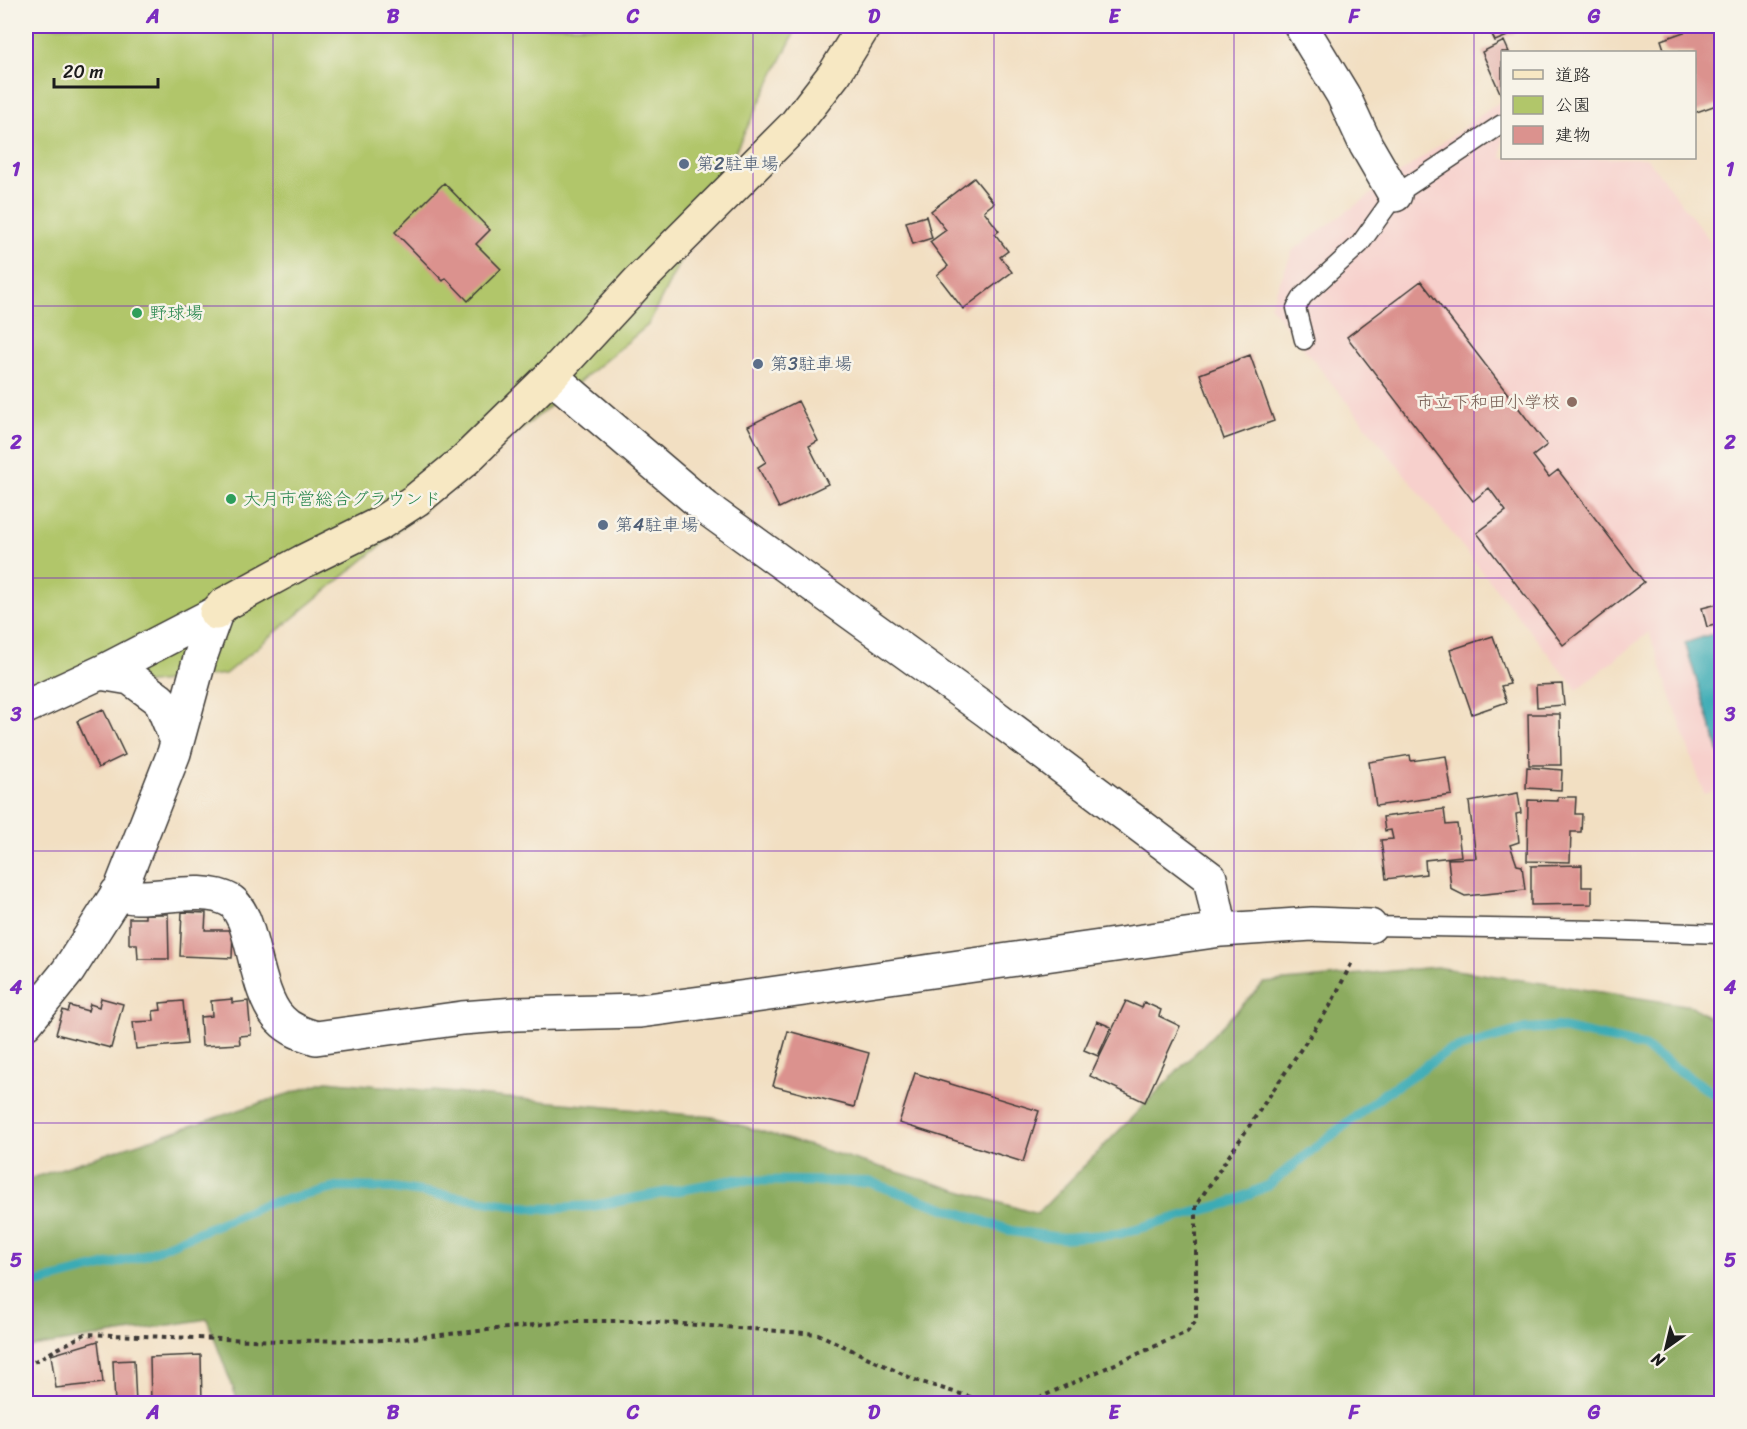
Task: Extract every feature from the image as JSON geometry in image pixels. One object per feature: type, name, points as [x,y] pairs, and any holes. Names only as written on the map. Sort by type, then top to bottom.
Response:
[{"type":"street","points":[[26,707],[100,673],[216,613],[223,605],[379,524],[439,483],[551,376],[638,282],[794,126],[835,73],[864,26]]},
{"type":"street","points":[[1301,26],[1343,95],[1366,145],[1395,195]]},
{"type":"street","points":[[551,376],[706,508],[986,710],[1210,878],[1221,930]]},
{"type":"street","points":[[26,1023],[68,971],[117,893],[177,741],[200,658],[216,613]]},
{"type":"street","points":[[100,673],[130,678],[160,700],[177,741]]},
{"type":"street","points":[[117,893],[134,897],[195,894],[233,902],[248,931],[268,1000],[279,1018],[302,1034],[316,1038],[462,1018],[516,1014],[640,1011],[1221,930],[1312,924],[1370,926]]},
{"type":"lane","points":[[1304,340],[1296,308],[1303,296],[1360,244],[1395,195],[1501,125]]},
{"type":"lane","points":[[1370,926],[1722,934]]},
{"type":"path","points":[[1012,1404],[1032,1401],[1156,1346],[1187,1332],[1196,1321],[1196,1205],[1330,1006],[1370,926]]},
{"type":"path","points":[[26,1366],[85,1334],[279,1341],[393,1340],[573,1321],[643,1321],[818,1334],[915,1380],[993,1404]]},
{"type":"shaded area","points":[[1501,101],[1501,159],[1648,159],[1721,255],[1721,789],[1704,794],[1649,632],[1577,690],[1270,306],[1293,250]]},
{"type":"green space","name":"大月市営総合グラウンド","points":[[26,26],[798,26],[648,325],[225,674],[26,698]]},
{"type":"green space","points":[[1436,967],[1692,1006],[1721,1026],[1721,1403],[239,1404],[207,1319],[26,1348],[26,1180],[327,1081],[713,1117],[1037,1214],[1264,983]]},
{"type":"water","points":[[1722,631],[1721,759],[1685,643]]},
{"type":"building","points":[[948,26],[965,26],[953,33]]},
{"type":"building","points":[[1488,26],[1532,26],[1495,41]]},
{"type":"building","points":[[1701,26],[1714,26],[1718,34],[1722,33],[1722,103],[1696,112],[1696,51],[1665,51],[1661,40]]},
{"type":"building","points":[[1504,41],[1509,51],[1501,51],[1501,95],[1482,52]]},
{"type":"building","points":[[974,178],[994,203],[984,211],[999,231],[995,234],[1008,251],[1000,257],[1012,272],[963,309],[937,275],[948,266],[930,242],[946,230],[931,211]]},
{"type":"building","points":[[444,183],[490,230],[476,244],[501,269],[468,301],[446,278],[443,281],[395,232]]},
{"type":"building","points":[[926,216],[932,238],[913,244],[906,222]]},
{"type":"building","points":[[1421,281],[1547,445],[1533,456],[1549,477],[1558,470],[1644,582],[1563,645],[1477,533],[1506,511],[1489,488],[1473,501],[1347,337]]},
{"type":"building","points":[[1250,355],[1274,421],[1224,439],[1200,374]]},
{"type":"building","points":[[798,401],[818,441],[809,446],[828,484],[779,508],[758,467],[766,462],[748,426]]},
{"type":"building","points":[[1722,603],[1722,623],[1707,627],[1702,608]]},
{"type":"building","points":[[1493,636],[1510,684],[1501,686],[1507,702],[1472,714],[1450,650]]},
{"type":"building","points":[[1562,684],[1564,705],[1537,707],[1536,685]]},
{"type":"building","points":[[103,709],[125,755],[98,768],[77,721]]},
{"type":"building","points":[[1528,714],[1560,714],[1561,765],[1529,765]]},
{"type":"building","points":[[1410,755],[1411,761],[1446,756],[1452,795],[1376,806],[1369,762]]},
{"type":"building","points":[[1527,767],[1562,770],[1561,790],[1526,788]]},
{"type":"building","points":[[1518,793],[1521,813],[1516,814],[1519,842],[1510,845],[1517,865],[1522,866],[1525,890],[1465,896],[1451,889],[1448,859],[1476,858],[1469,802]]},
{"type":"building","points":[[1558,797],[1576,797],[1575,814],[1582,814],[1581,832],[1571,832],[1570,862],[1527,861],[1528,800],[1558,801]]},
{"type":"building","points":[[1444,809],[1446,825],[1457,824],[1461,856],[1425,860],[1426,874],[1386,879],[1381,840],[1393,839],[1391,830],[1385,831],[1383,817]]},
{"type":"building","points":[[1582,865],[1582,887],[1592,887],[1592,904],[1531,905],[1531,866]]},
{"type":"building","points":[[182,912],[206,913],[205,930],[233,930],[232,958],[180,956]]},
{"type":"building","points":[[145,914],[168,914],[169,959],[138,959],[137,944],[129,944],[129,918],[145,918]]},
{"type":"building","points":[[101,998],[123,1004],[111,1048],[56,1034],[63,1010],[68,1012],[70,1006],[88,1011],[90,1004],[99,1007]]},
{"type":"building","points":[[232,999],[232,1003],[248,1001],[251,1035],[239,1036],[240,1044],[202,1046],[200,1017],[212,1016],[211,1001]]},
{"type":"building","points":[[183,1001],[187,1044],[136,1049],[133,1022],[154,1021],[153,1011],[161,1010],[160,1003]]},
{"type":"building","points":[[1126,1001],[1142,1008],[1144,1002],[1161,1010],[1159,1016],[1180,1026],[1145,1102],[1090,1076]]},
{"type":"building","points":[[1097,1021],[1111,1027],[1098,1056],[1084,1050]]},
{"type":"building","points":[[788,1031],[869,1053],[854,1107],[773,1086]]},
{"type":"building","points":[[915,1073],[1039,1111],[1023,1162],[899,1123]]},
{"type":"building","points":[[98,1341],[103,1383],[56,1388],[51,1355]]},
{"type":"building","points":[[201,1355],[202,1404],[151,1404],[150,1357]]},
{"type":"building","points":[[134,1360],[136,1404],[115,1404],[113,1361]]},
{"type":"waterway","points":[[26,1284],[142,1256],[266,1204],[340,1187],[393,1188],[539,1209],[592,1206],[734,1180],[869,1182],[1011,1231],[1061,1238],[1118,1234],[1229,1203],[1267,1186],[1384,1094],[1448,1051],[1525,1029],[1557,1027],[1642,1046],[1722,1099]]},
{"type":"place","name":"第2駐車場","points":[[684,164]]},
{"type":"place","name":"野球場","points":[[137,313]]},
{"type":"place","name":"第3駐車場","points":[[758,364]]},
{"type":"place","name":"市立下和田小学校","points":[[1572,402]]},
{"type":"place","name":"大月市営総合グラウンド","points":[[231,499]]},
{"type":"place","name":"第4駐車場","points":[[603,525]]}]
